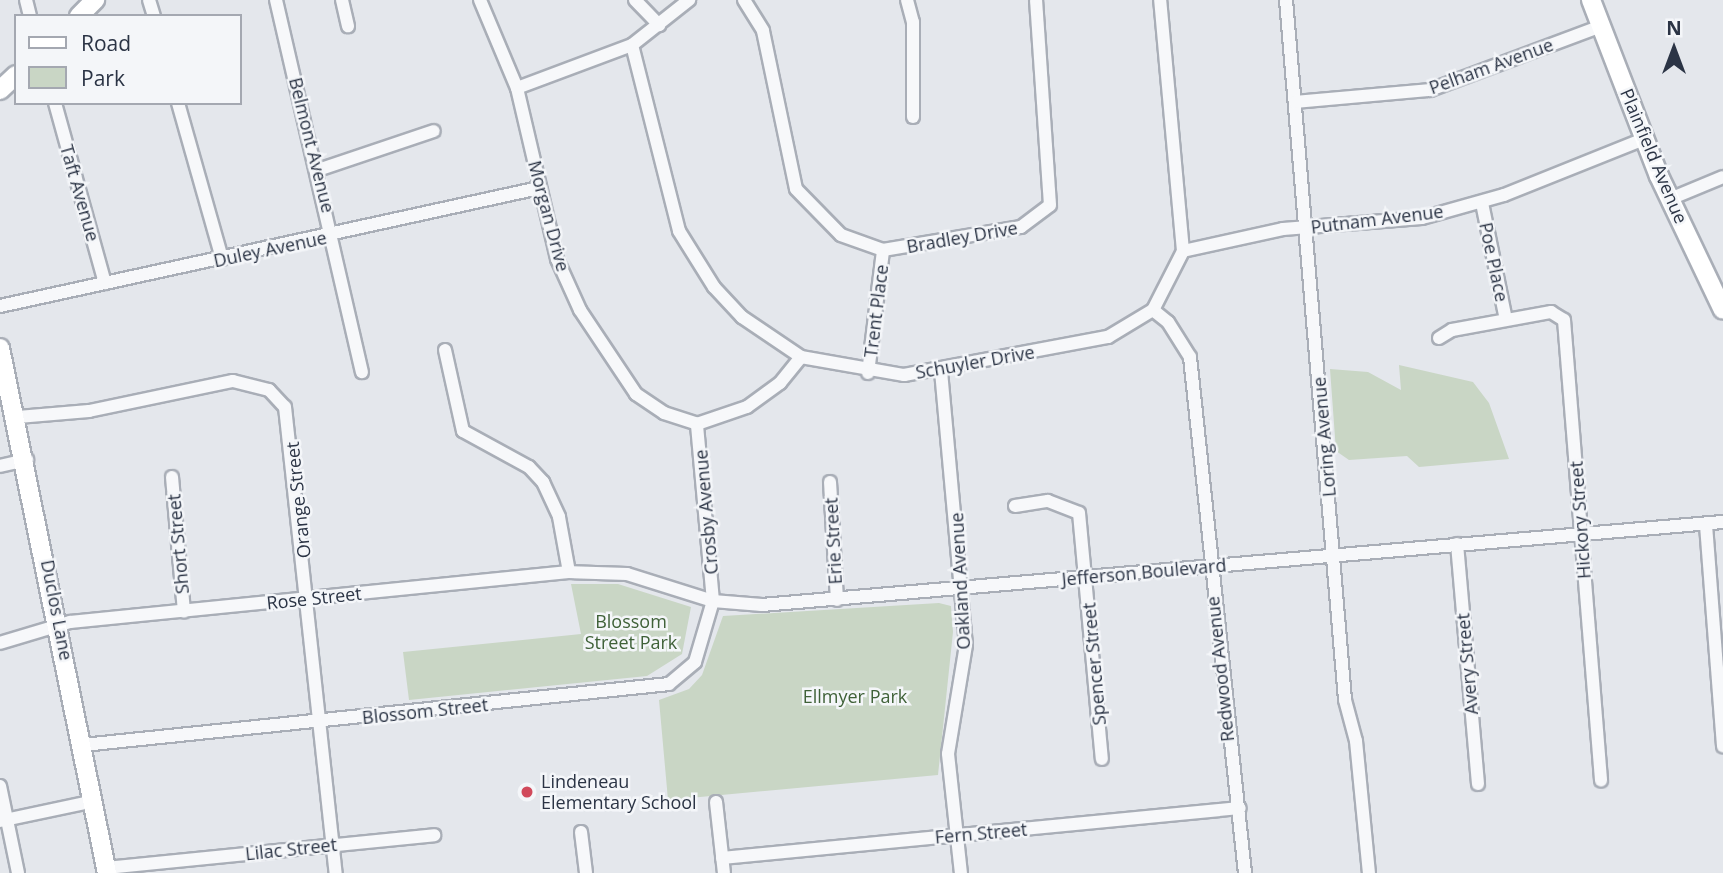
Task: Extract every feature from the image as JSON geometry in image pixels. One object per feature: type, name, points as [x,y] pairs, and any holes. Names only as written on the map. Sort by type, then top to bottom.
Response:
[{"type":"street","points":[[81,14],[96,0]]},
{"type":"street","name":"Belmont Avenue","points":[[276,0],[334,235],[362,372]]},
{"type":"street","points":[[342,0],[348,26]]},
{"type":"street","name":"Morgan Drive","points":[[480,0],[517,88],[560,266],[607,355],[643,401],[698,424]]},
{"type":"street","points":[[635,0],[659,25]]},
{"type":"street","points":[[517,88],[632,45],[689,0]]},
{"type":"street","name":"Bradley Drive","points":[[744,0],[763,32],[796,189],[841,235],[883,250],[1021,227],[1050,205],[1036,0]]},
{"type":"street","points":[[907,0],[913,22],[913,117]]},
{"type":"street","points":[[1153,310],[1183,251],[1160,0]]},
{"type":"street","name":"Loring Avenue","points":[[1286,0],[1333,555],[1369,873]]},
{"type":"street","name":"Plainfield Avenue","points":[[1591,0],[1644,139],[1723,310]]},
{"type":"street","name":"Pelham Avenue","points":[[1296,102],[1430,90],[1601,26]]},
{"type":"street","name":"Schuyler Drive","points":[[632,45],[671,206],[697,264],[742,317],[801,357],[868,373],[941,371],[1108,337],[1153,310]]},
{"type":"street","points":[[0,90],[14,77]]},
{"type":"street","name":"Taft Avenue","points":[[56,105],[105,283]]},
{"type":"street","points":[[179,105],[222,259]]},
{"type":"street","points":[[318,170],[434,131]]},
{"type":"street","name":"Putnam Avenue","points":[[1183,251],[1307,229],[1422,218],[1482,203],[1644,139]]},
{"type":"street","points":[[1670,199],[1723,177]]},
{"type":"street","name":"Duley Avenue","points":[[0,306],[539,188]]},
{"type":"street","name":"Poe Place","points":[[1482,203],[1506,320]]},
{"type":"street","name":"Trent Place","points":[[868,373],[883,250]]},
{"type":"street","name":"Redwood Avenue","points":[[1153,310],[1168,322],[1190,357],[1228,748],[1240,808],[1245,873]]},
{"type":"street","name":"Hickory Street","points":[[1506,320],[1551,312],[1564,320],[1601,781]]},
{"type":"street","points":[[1439,338],[1506,320]]},
{"type":"street","name":"Duclos Lane","points":[[0,348],[27,460],[107,871]]},
{"type":"street","points":[[445,350],[463,432],[529,467],[544,482],[559,517],[569,572]]},
{"type":"street","points":[[698,424],[747,407],[780,383],[801,357]]},
{"type":"street","name":"Oakland Avenue","points":[[941,371],[966,645],[948,754],[961,873]]},
{"type":"street","name":"Orange Street","points":[[18,417],[89,411],[233,381],[270,390],[290,420],[336,873]]},
{"type":"street","name":"Crosby Avenue","points":[[698,424],[713,601]]},
{"type":"street","points":[[0,466],[27,460]]},
{"type":"street","name":"Short Street","points":[[172,477],[184,611]]},
{"type":"street","name":"Erie Street","points":[[830,482],[837,600]]},
{"type":"street","name":"Spencer Street","points":[[1015,506],[1048,501],[1077,509],[1102,759]]},
{"type":"street","name":"Jefferson Boulevard","points":[[569,572],[627,574],[713,601],[837,600],[1210,565],[1723,523]]},
{"type":"street","points":[[1706,525],[1723,746]]},
{"type":"street","name":"Avery Street","points":[[1457,544],[1478,784]]},
{"type":"street","name":"Rose Street","points":[[0,643],[61,628],[184,611],[569,572]]},
{"type":"street","name":"Blossom Street","points":[[83,745],[658,689],[695,662],[713,601]]},
{"type":"street","points":[[0,786],[4,820],[18,873]]},
{"type":"street","points":[[4,820],[94,801]]},
{"type":"street","points":[[716,802],[724,873]]},
{"type":"street","name":"Fern Street","points":[[722,858],[1240,808]]},
{"type":"street","points":[[581,832],[586,873]]},
{"type":"street","name":"Lilac Street","points":[[107,871],[434,835]]},
{"type":"green space","points":[[1399,365],[1473,382],[1489,403],[1509,459],[1419,467],[1407,456],[1349,460],[1336,451],[1330,369],[1368,372],[1401,390]]},
{"type":"green space","name":"Blossom Street Park","points":[[571,584],[618,584],[691,607],[682,654],[647,676],[409,700],[403,652],[581,634]]},
{"type":"green space","name":"Ellmyer Park","points":[[939,603],[951,606],[953,632],[938,775],[668,800],[659,700],[689,689],[702,675],[723,616]]},
{"type":"place","name":"Lindeneau Elementary School","points":[[527,792]]}]
